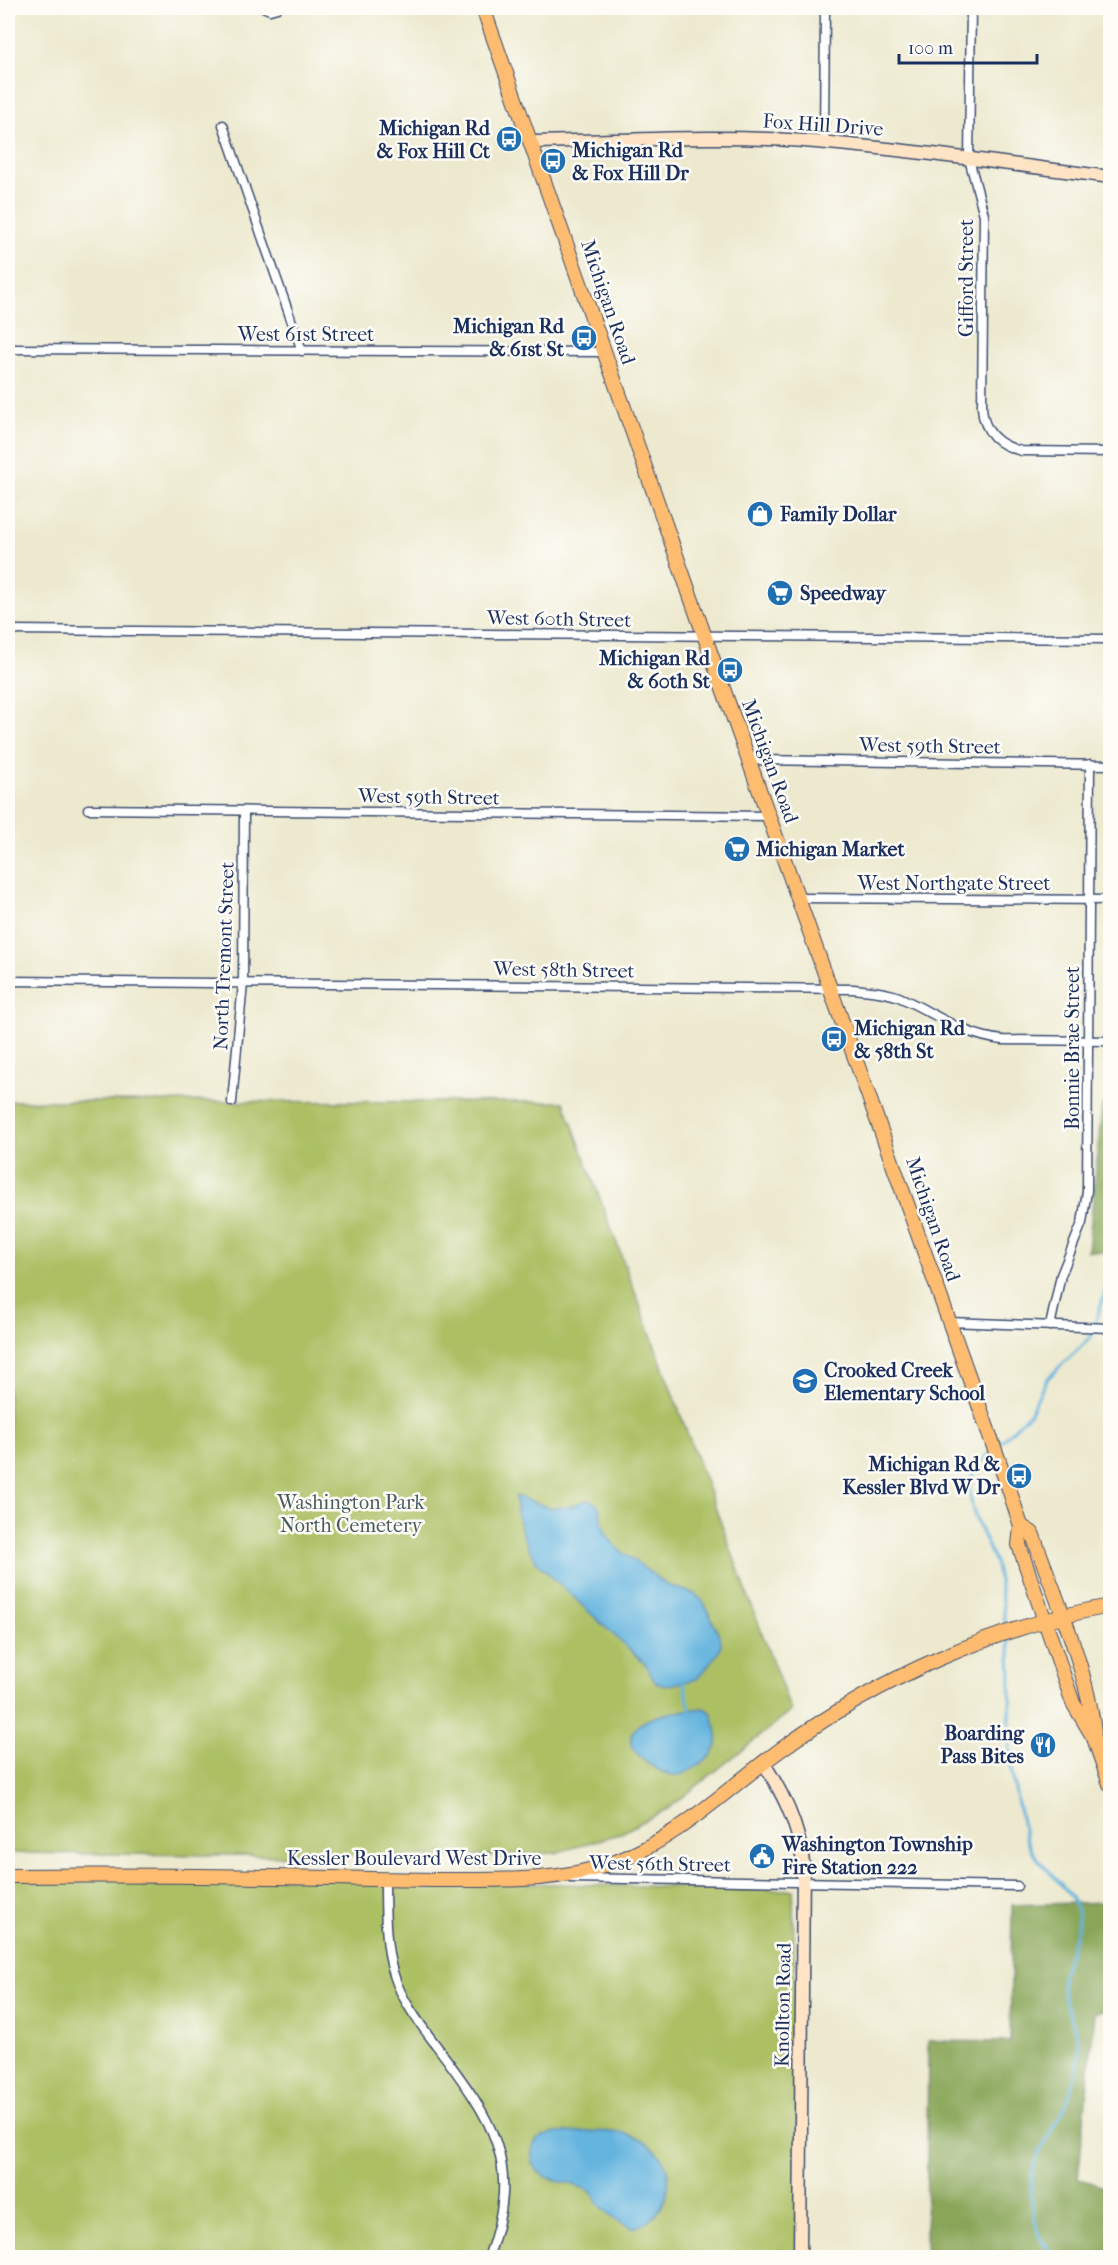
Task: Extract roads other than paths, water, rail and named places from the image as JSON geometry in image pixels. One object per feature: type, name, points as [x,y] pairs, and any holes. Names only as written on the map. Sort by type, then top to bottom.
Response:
[{"type":"main road","name":"Michigan Road","points":[[483,8],[704,637],[1004,1476],[1021,1526],[1019,1545],[1073,1703],[1094,1738],[1110,1784]]},
{"type":"main road","name":"Michigan Road","points":[[1021,1526],[1032,1533],[1062,1616],[1090,1701],[1094,1738]]},
{"type":"main road","name":"Kessler Boulevard West Drive","points":[[8,1876],[166,1874],[385,1880],[496,1880],[555,1878],[586,1872],[616,1862],[660,1840],[692,1819],[763,1762],[815,1725],[868,1694],[934,1661],[987,1640],[1046,1620],[1110,1606]]},
{"type":"street","points":[[265,8],[267,10],[277,8]]},
{"type":"street","points":[[824,143],[825,8]]},
{"type":"street","name":"Gifford Street","points":[[971,8],[969,159],[984,215],[982,407],[985,423],[994,439],[1004,446],[1022,451],[1110,452]]},
{"type":"street","points":[[223,125],[302,351]]},
{"type":"street","name":"Fox Hill Drive","points":[[531,142],[730,139],[824,143],[1110,177]]},
{"type":"street","name":"West 61st Street","points":[[8,349],[605,352]]},
{"type":"street","name":"West 60th Street","points":[[8,630],[1110,639]]},
{"type":"street","name":"West 59th Street","points":[[748,760],[1110,765]]},
{"type":"street","name":"Bonnie Brae Street","points":[[1050,1326],[1054,1300],[1064,1264],[1082,1223],[1086,1206],[1090,764]]},
{"type":"street","name":"West 59th Street","points":[[88,809],[769,816]]},
{"type":"street","name":"North Tremont Street","points":[[232,1102],[243,983],[244,811]]},
{"type":"street","name":"West Northgate Street","points":[[798,898],[1110,900]]},
{"type":"street","name":"West 58th Street","points":[[8,981],[866,990],[897,996],[953,1026],[985,1037],[1003,1040],[1110,1041]]},
{"type":"street","points":[[948,1322],[1060,1328],[1109,1328]]},
{"type":"street","name":"Knollton Road","points":[[763,1762],[794,1818],[802,1852],[800,2258]]},
{"type":"street","name":"West 56th Street","points":[[555,1878],[1017,1886]]},
{"type":"street","points":[[385,1880],[384,1918],[393,1974],[416,2019],[481,2106],[497,2140],[503,2180],[503,2201],[495,2239],[488,2258]]},
{"type":"water","points":[[515,1496],[552,1508],[569,1507],[587,1500],[592,1501],[599,1507],[603,1526],[608,1537],[618,1549],[667,1585],[695,1594],[703,1601],[721,1644],[718,1653],[697,1679],[665,1686],[655,1682],[646,1665],[539,1565],[522,1532]]},
{"type":"water","points":[[703,1708],[711,1712],[717,1744],[711,1756],[691,1770],[677,1775],[662,1772],[632,1748],[631,1737],[636,1728],[644,1722],[669,1713]]},
{"type":"water","points":[[614,2132],[632,2136],[649,2145],[666,2165],[668,2174],[667,2193],[659,2211],[648,2221],[633,2228],[611,2215],[599,2204],[592,2193],[575,2185],[554,2180],[537,2171],[533,2163],[534,2145],[541,2137],[553,2133]]},
{"type":"waterway","points":[[998,1445],[1029,1414],[1047,1379],[1091,1337],[1110,1276]]},
{"type":"waterway","points":[[991,1452],[973,1474],[970,1496],[976,1519],[995,1563],[1006,1628]]},
{"type":"waterway","points":[[1008,1637],[1011,1667],[1011,1764],[1025,1835],[1037,1857],[1070,1896],[1076,1907],[1078,1918],[1076,1935],[1064,1967],[1062,1984],[1063,1994],[1076,2031],[1079,2059],[1067,2102],[1039,2154],[1031,2185],[1037,2229],[1053,2258]]},
{"type":"waterway","points":[[684,1683],[690,1710]]},
{"type":"place","name":"Michigan Rd & Fox Hill Ct","points":[[509,139]]},
{"type":"place","name":"Michigan Rd & Fox Hill Dr","points":[[553,161]]},
{"type":"place","name":"Michigan Rd & 61st St","points":[[584,338]]},
{"type":"place","name":"Family Dollar","points":[[760,514]]},
{"type":"place","name":"Speedway","points":[[780,593]]},
{"type":"place","name":"Michigan Rd & 60th St","points":[[730,670]]},
{"type":"place","name":"Michigan Market","points":[[737,849]]},
{"type":"place","name":"Michigan Rd & 58th St","points":[[834,1039]]},
{"type":"place","name":"Crooked Creek Elementary School","points":[[805,1381]]},
{"type":"place","name":"Michigan Rd & Kessler Blvd W Dr","points":[[1019,1476]]},
{"type":"place","name":"Boarding Pass Bites","points":[[1043,1745]]},
{"type":"place","name":"Washington Township Fire Station 222","points":[[762,1856]]},
{"type":"park label","name":"Washington Park North Cemetery","points":[[351,1514]]}]
